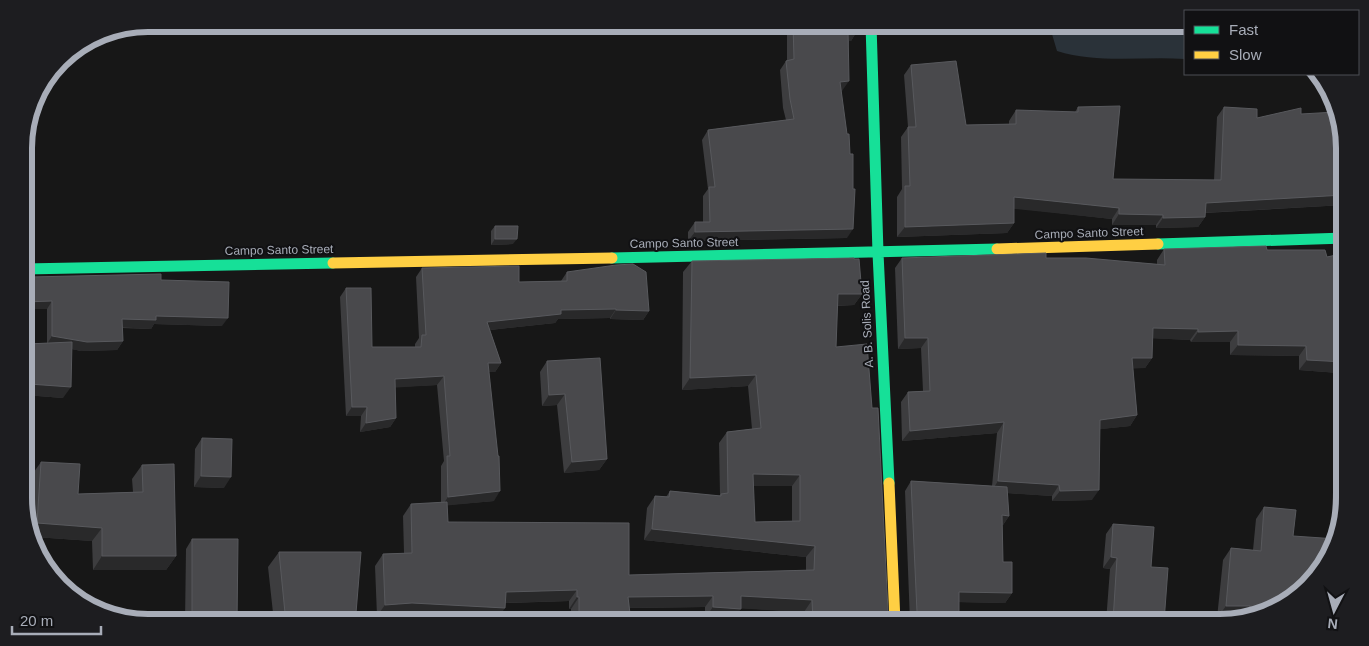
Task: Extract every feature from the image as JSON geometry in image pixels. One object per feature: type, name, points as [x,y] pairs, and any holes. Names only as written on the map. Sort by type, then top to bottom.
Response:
[{"type":"street","name":"A. B. Solis Road","points":[[871,32],[878,253],[895,613]]},
{"type":"street","name":"Campo Santo Street","points":[[33,269],[878,253],[1336,238]]},
{"type":"shaded area","points":[[1051,32],[1184,32],[1184,59],[1088,57],[1057,51]]},
{"type":"building","points":[[793,32],[848,32],[849,81],[840,82],[847,134],[849,134],[850,154],[853,154],[853,189],[855,189],[853,229],[695,232],[695,222],[710,222],[709,187],[715,187],[708,130],[794,119],[786,61],[794,59]]},
{"type":"building","points":[[956,61],[966,125],[1016,124],[1016,110],[1078,112],[1078,107],[1120,106],[1113,179],[1221,180],[1224,107],[1257,109],[1257,118],[1301,108],[1301,114],[1331,112],[1336,134],[1336,195],[1206,203],[1205,217],[1163,218],[1163,215],[1119,214],[1119,208],[1014,197],[1014,223],[905,227],[905,186],[910,186],[908,127],[916,127],[911,65]]},
{"type":"building","points":[[495,226],[518,226],[517,239],[495,239]]},
{"type":"building","points":[[1266,246],[1267,250],[1325,250],[1327,257],[1336,255],[1336,362],[1307,360],[1306,346],[1238,345],[1238,331],[1198,332],[1198,329],[1153,328],[1152,358],[1132,358],[1137,415],[1100,420],[1099,490],[1060,491],[1059,485],[998,481],[1004,422],[910,431],[908,392],[930,391],[928,338],[905,338],[902,258],[1046,253],[1046,258],[1086,258],[1165,265],[1164,249]]},
{"type":"building","points":[[859,259],[862,294],[838,294],[836,347],[867,344],[872,408],[878,408],[889,613],[813,613],[812,600],[741,596],[741,609],[713,607],[713,596],[628,597],[630,614],[598,614],[579,612],[577,590],[506,592],[505,608],[412,603],[385,605],[383,554],[412,553],[411,504],[447,502],[448,522],[629,523],[629,575],[814,570],[815,546],[652,529],[655,496],[669,497],[670,491],[721,496],[721,494],[728,493],[727,432],[761,428],[756,375],[690,378],[692,261]],"holes":[[[753,474],[800,475],[800,521],[755,522]]]},
{"type":"building","points":[[633,264],[646,272],[649,311],[616,309],[561,310],[561,314],[487,322],[501,363],[488,363],[499,456],[500,491],[448,497],[447,456],[450,456],[444,376],[395,379],[396,418],[366,423],[367,407],[352,407],[346,288],[371,288],[372,347],[421,347],[422,335],[426,335],[422,268],[519,266],[519,282],[567,281],[567,272]]},
{"type":"building","points":[[161,274],[161,280],[229,282],[228,318],[156,316],[156,320],[122,319],[123,341],[87,342],[52,336],[52,301],[33,302],[33,277]]},
{"type":"building","points":[[72,342],[71,387],[32,384],[32,344]]},
{"type":"building","points":[[600,358],[607,459],[572,462],[565,394],[549,395],[547,361]]},
{"type":"building","points":[[202,438],[232,439],[231,477],[201,476]]},
{"type":"building","points":[[41,462],[80,464],[78,494],[143,492],[142,465],[174,464],[176,556],[102,556],[102,528],[37,523]]},
{"type":"building","points":[[911,481],[1007,487],[1009,516],[1002,515],[1003,562],[1012,562],[1012,593],[959,592],[959,613],[917,612]]},
{"type":"building","points":[[1264,507],[1296,510],[1293,536],[1329,538],[1312,568],[1291,589],[1278,598],[1250,610],[1250,606],[1226,606],[1231,548],[1261,551]]},
{"type":"building","points":[[1113,524],[1154,527],[1151,567],[1168,568],[1165,613],[1114,613],[1117,558],[1111,557]]},
{"type":"building","points":[[192,539],[238,539],[237,614],[192,614]]},
{"type":"building","points":[[279,552],[361,552],[356,613],[285,613]]},
{"type":"traffic: fast","points":[[871,32],[878,253],[889,483]]},
{"type":"traffic: fast","points":[[1158,244],[1336,238]]},
{"type":"traffic: fast","points":[[612,258],[997,249]]},
{"type":"traffic: fast","points":[[33,269],[333,263]]},
{"type":"traffic: slow","points":[[997,249],[1158,244]]},
{"type":"traffic: slow","points":[[333,263],[612,258]]},
{"type":"traffic: slow","points":[[889,483],[895,613]]}]
